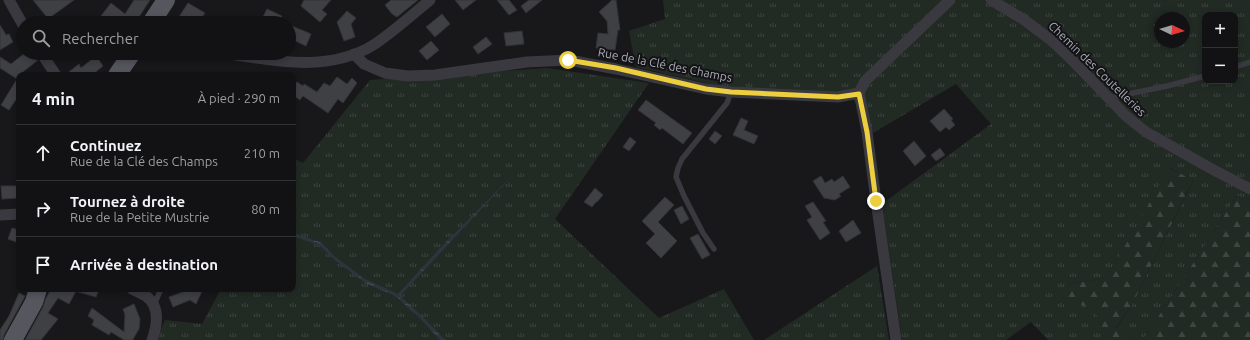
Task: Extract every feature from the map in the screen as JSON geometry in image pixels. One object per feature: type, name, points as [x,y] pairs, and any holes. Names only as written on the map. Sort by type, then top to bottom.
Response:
[{"type":"main road","points":[[156,16],[166,0]]},
{"type":"main road","points":[[120,72],[128,60]]},
{"type":"main road","points":[[13,340],[34,302],[37,292]]},
{"type":"street","points":[[9,0],[18,16]]},
{"type":"street","points":[[266,60],[303,63],[331,60],[354,54],[374,44],[430,0]]},
{"type":"street","points":[[896,340],[867,132],[859,94],[865,81],[950,0]]},
{"type":"street","name":"Chemin des Coutelleries","points":[[991,0],[1023,19],[1051,40],[1126,116],[1146,132],[1216,172],[1250,189]]},
{"type":"street","name":"Rue de la Clé des Champs","points":[[354,54],[364,64],[385,73],[408,76],[435,75],[527,62],[568,60],[616,68],[706,89],[731,92],[838,97],[859,94]]},
{"type":"street","points":[[46,60],[54,72]]},
{"type":"street","points":[[0,215],[16,214]]},
{"type":"street","points":[[138,292],[147,297],[154,306],[157,322],[152,340]]},
{"type":"lane","points":[[1238,66],[1250,62]]},
{"type":"lane","points":[[1109,98],[1202,77]]},
{"type":"lane","points":[[714,249],[703,233],[676,177],[682,159],[726,103],[731,92]]},
{"type":"lane","points":[[154,306],[160,292]]},
{"type":"green space","points":[[663,0],[1250,0],[1250,199],[1237,196],[1143,340],[1136,340],[1116,329],[1133,303],[1193,181],[1170,168],[1107,278],[1072,283],[1056,294],[1094,310],[1104,330],[1115,340],[1048,340],[1031,322],[1006,340],[902,340],[882,204],[991,124],[956,84],[873,133],[851,95],[738,90],[636,67],[629,31],[665,19]]},
{"type":"green space","points":[[547,68],[649,83],[555,219],[659,318],[724,289],[754,340],[156,340],[165,320],[202,324],[219,292],[296,292],[296,160],[303,163],[370,80]]},
{"type":"green space","points":[[1169,168],[1193,180],[1133,303],[1116,328],[1136,340],[1115,340],[1104,330],[1094,310],[1055,294],[1072,283],[1107,278]]},
{"type":"green space","points":[[1237,196],[1250,199],[1250,340],[1143,340]]},
{"type":"green space","points":[[877,266],[889,340],[764,340]]},
{"type":"water","points":[[513,175],[400,296],[445,340],[440,340],[419,317],[399,299],[367,284],[336,261],[319,245],[296,237],[296,234],[320,242],[334,256],[365,279],[398,294],[442,246]]},
{"type":"building","points":[[33,0],[74,0],[52,16],[46,16]]},
{"type":"building","points":[[134,0],[150,0],[140,16],[101,16],[111,3],[125,14]]},
{"type":"building","points":[[304,0],[331,0],[322,10],[327,14],[320,22],[301,6]]},
{"type":"building","points":[[391,0],[418,0],[397,17],[392,14],[385,5]]},
{"type":"building","points":[[455,0],[476,0],[463,10]]},
{"type":"building","points":[[497,0],[509,0],[517,10],[509,15]]},
{"type":"building","points":[[529,0],[542,0],[526,13],[521,6]]},
{"type":"building","points":[[612,0],[616,0],[620,30],[618,30],[615,50],[596,48],[598,33],[608,34],[607,21],[599,12]]},
{"type":"building","points":[[188,3],[205,13],[203,16],[180,16]]},
{"type":"building","points":[[267,9],[282,16],[264,16]]},
{"type":"building","points":[[347,11],[356,18],[351,24],[355,37],[344,41],[337,22]]},
{"type":"building","points":[[442,14],[450,24],[435,37],[426,27]]},
{"type":"building","points":[[0,25],[6,35],[9,34],[13,42],[0,50]]},
{"type":"building","points":[[296,28],[311,34],[306,46],[296,41]]},
{"type":"building","points":[[522,31],[524,44],[506,46],[504,33]]},
{"type":"building","points":[[486,37],[492,44],[478,54],[473,47]]},
{"type":"building","points":[[431,41],[439,50],[427,60],[419,51]]},
{"type":"building","points":[[0,57],[11,64],[16,60],[38,60],[23,72],[16,72],[16,78],[0,68]]},
{"type":"building","points":[[91,60],[99,60],[103,66],[96,72],[69,72],[79,64],[81,68]]},
{"type":"building","points":[[337,77],[347,84],[352,78],[357,83],[343,103],[338,99],[328,113],[303,96],[300,100],[296,97],[297,82],[303,86],[304,84],[317,92],[324,83],[330,86]]},
{"type":"building","points":[[16,81],[16,100],[9,110],[1,105]]},
{"type":"building","points":[[646,100],[692,133],[683,144],[662,128],[660,130],[654,125],[656,123],[638,110]]},
{"type":"building","points":[[944,109],[953,119],[951,120],[955,125],[949,130],[946,127],[940,132],[930,121]]},
{"type":"building","points":[[741,118],[748,121],[744,130],[758,136],[754,144],[733,135]]},
{"type":"building","points":[[715,131],[722,136],[715,144],[709,139]]},
{"type":"building","points":[[630,137],[636,142],[629,151],[623,147]]},
{"type":"building","points":[[914,141],[926,156],[915,166],[903,151]]},
{"type":"building","points":[[940,148],[945,155],[936,161],[931,155]]},
{"type":"building","points":[[821,176],[825,183],[832,179],[834,182],[843,176],[850,187],[839,194],[841,196],[835,200],[824,198],[813,181]]},
{"type":"building","points":[[1,186],[16,186],[16,198],[2,199]]},
{"type":"building","points":[[595,188],[603,195],[592,207],[584,202]]},
{"type":"building","points":[[665,197],[674,205],[658,222],[677,241],[661,258],[646,243],[655,234],[642,221]]},
{"type":"building","points":[[813,202],[826,221],[823,222],[830,233],[820,240],[807,220],[812,217],[805,206]]},
{"type":"building","points":[[682,206],[689,219],[681,224],[674,210]]},
{"type":"building","points":[[853,220],[861,233],[846,242],[839,231]]},
{"type":"building","points":[[12,228],[16,229],[16,242],[8,239]]},
{"type":"building","points":[[698,234],[710,255],[702,259],[690,238]]},
{"type":"building","points":[[49,292],[75,292],[69,304],[58,298],[48,313],[58,319],[41,340],[25,340],[43,307]]},
{"type":"building","points":[[78,292],[98,292],[96,297]]},
{"type":"building","points":[[183,292],[202,292],[196,304],[190,300],[173,307],[169,297]]},
{"type":"building","points":[[19,293],[25,296],[4,335],[3,340],[0,340],[0,330],[9,316]]},
{"type":"building","points":[[134,304],[140,319],[139,329],[133,339],[134,340],[124,340],[111,332],[109,335],[92,325],[94,320],[88,316],[92,308],[124,332],[125,315],[123,309]]},
{"type":"route","points":[[568,60],[616,68],[706,89],[731,92],[838,97],[859,94],[867,132],[876,201]]}]
